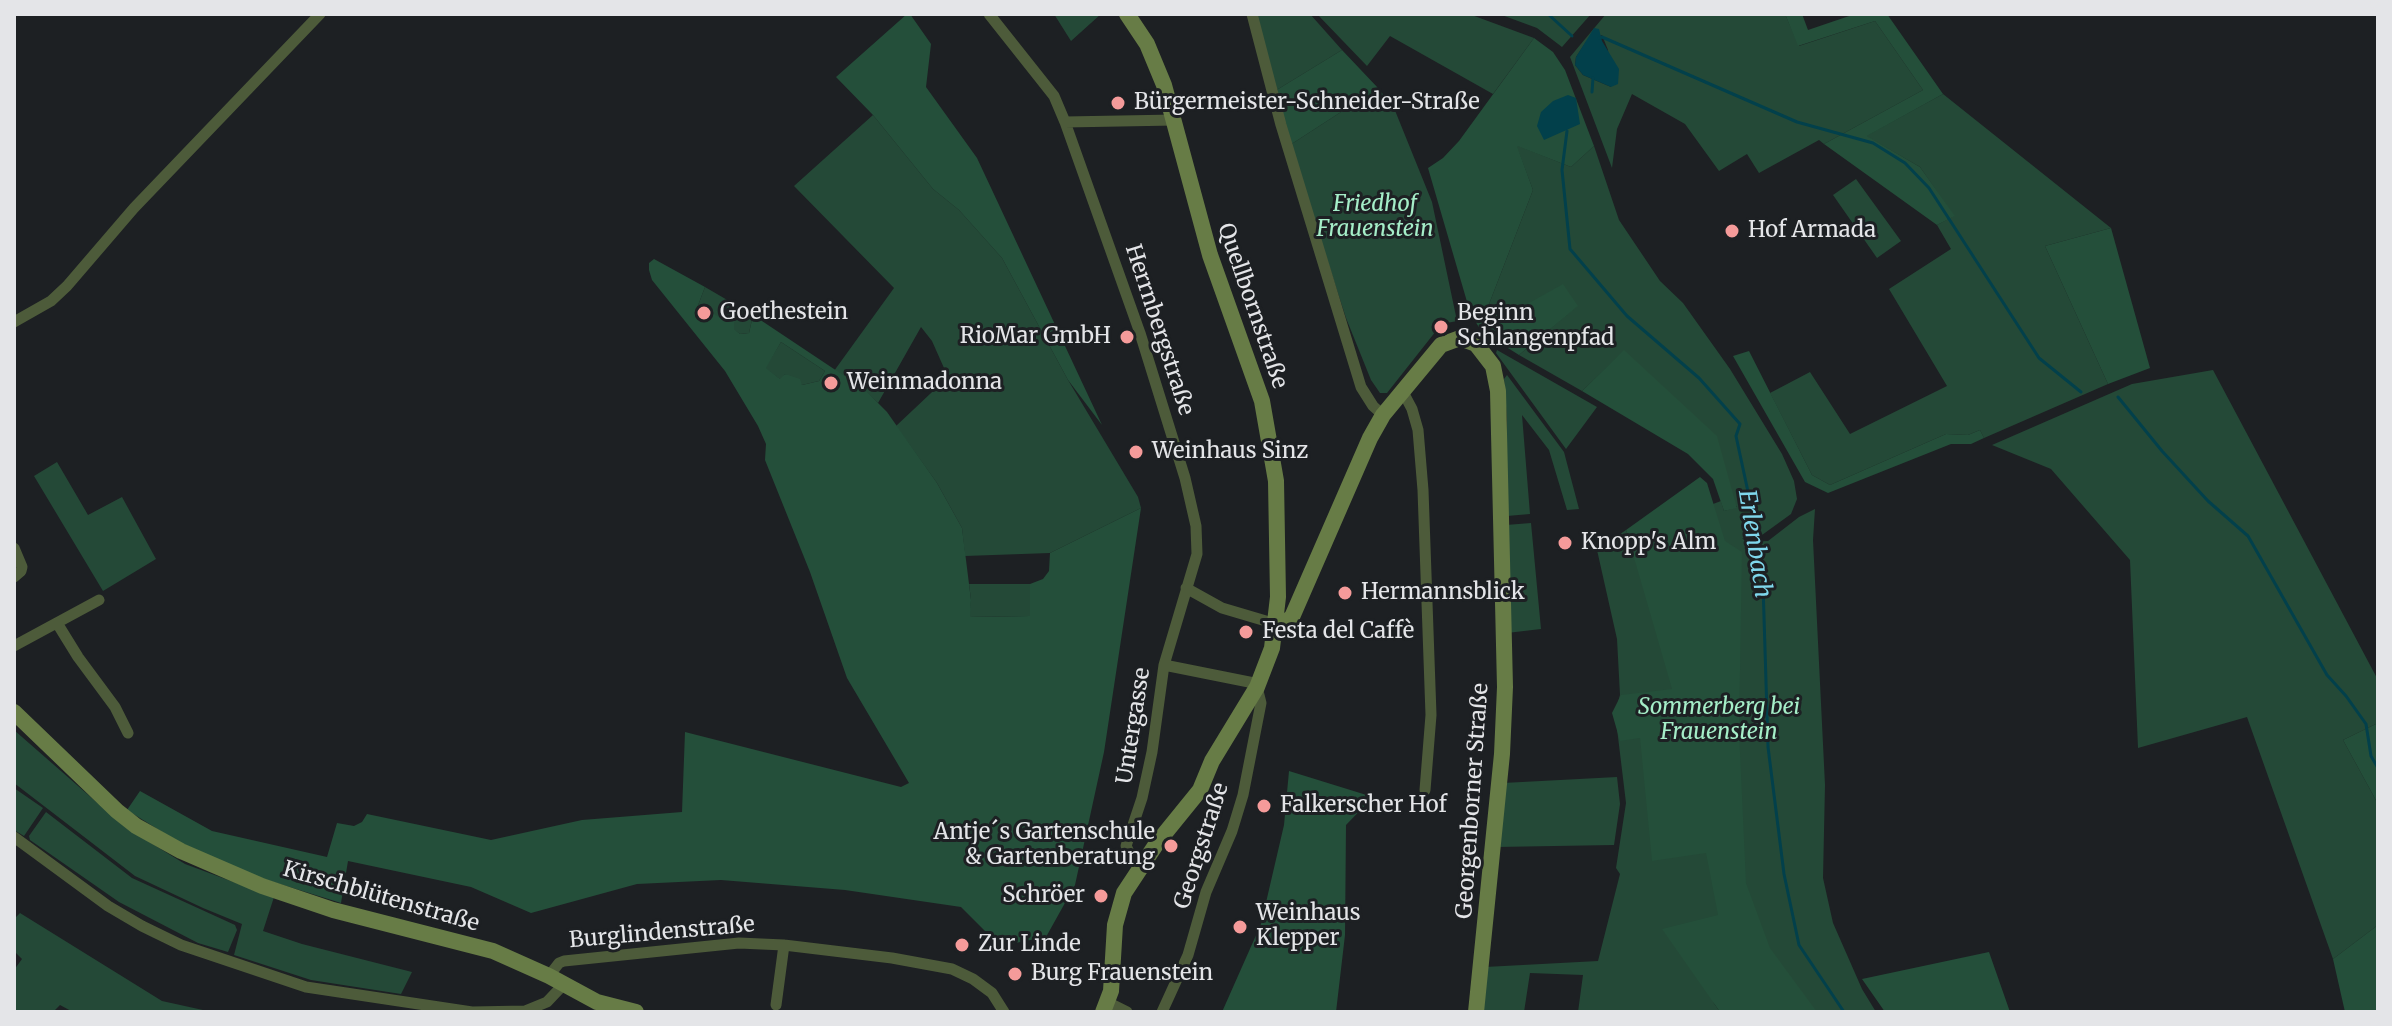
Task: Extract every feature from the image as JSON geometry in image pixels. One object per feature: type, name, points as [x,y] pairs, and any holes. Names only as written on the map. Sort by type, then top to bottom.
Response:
[{"type":"main road","name":"Quellbornstraße","points":[[1127,14],[1156,64],[1175,120],[1210,255],[1262,401],[1278,500],[1276,624]]},
{"type":"main road","name":"Georgenborner Straße","points":[[1276,624],[1292,617],[1370,438],[1383,415],[1441,345],[1460,338],[1476,344],[1493,366],[1498,391],[1504,724],[1476,1012]]},
{"type":"main road","points":[[1105,1007],[1113,979],[1117,914],[1124,893],[1141,864],[1200,790],[1212,761],[1258,686],[1272,648],[1276,624]]},
{"type":"main road","name":"Kirschblütenstraße","points":[[14,712],[117,811],[157,839],[181,851],[262,886],[333,910],[493,951],[597,1002],[636,1012]]},
{"type":"street","points":[[14,322],[51,301],[67,286],[167,173],[320,14]]},
{"type":"street","name":"Herrnbergstraße","points":[[989,14],[1054,96],[1115,257],[1185,478],[1196,526],[1197,554],[1186,588]]},
{"type":"street","points":[[1252,14],[1281,125],[1350,354],[1364,394],[1383,415]]},
{"type":"street","points":[[1065,122],[1175,120]]},
{"type":"street","points":[[1403,392],[1418,430],[1423,490],[1431,715],[1425,790]]},
{"type":"street","points":[[14,548],[22,567],[14,577]]},
{"type":"street","points":[[1186,588],[1222,608],[1276,624]]},
{"type":"street","name":"Untergasse","points":[[1141,864],[1132,858],[1126,846],[1142,798],[1164,665],[1186,588]]},
{"type":"street","points":[[14,646],[99,600]]},
{"type":"street","points":[[57,623],[115,707],[128,733]]},
{"type":"street","points":[[1164,665],[1258,686]]},
{"type":"street","name":"Georgstraße","points":[[1162,1012],[1188,955],[1206,892],[1228,842],[1243,795],[1261,703],[1258,686]]},
{"type":"street","name":"Burglindenstraße","points":[[14,837],[108,906],[155,932],[181,945],[306,987],[472,1012],[525,1011],[547,1002],[559,963],[564,961],[739,943],[784,945],[892,958],[952,969],[992,993],[1004,1012]]},
{"type":"street","name":"Burglindenstraße","points":[[776,1005],[784,945]]},
{"type":"street","points":[[1105,1007],[1127,1012]]},
{"type":"green space","points":[[907,14],[931,44],[926,87],[977,158],[1102,425],[1068,380],[1002,258],[959,210],[933,189],[873,115],[836,77]]},
{"type":"green space","points":[[1054,14],[1101,14],[1071,41]]},
{"type":"green space","points":[[1254,14],[1310,14],[1342,50],[1275,91]]},
{"type":"green space","points":[[1317,14],[1469,14],[1534,38],[1493,94],[1390,36],[1367,66]]},
{"type":"green space","points":[[1499,14],[1591,14],[1562,47],[1537,28]]},
{"type":"green space","points":[[1606,14],[1785,14],[1799,46],[1875,21],[1923,90],[1824,144],[1819,140],[1759,173],[1747,154],[1719,171],[1685,124],[1632,94],[1617,129],[1612,168],[1570,57]],"holes":[[[1602,35],[1608,50],[1611,87],[1583,75],[1575,65],[1576,57],[1586,42]]]},
{"type":"green space","points":[[1785,14],[1802,14],[1808,30],[1855,14],[1887,14],[1943,94],[1867,136],[1920,167],[1955,216],[1937,225],[1824,144],[1923,90],[1875,21],[1798,46]]},
{"type":"green space","points":[[1534,38],[1553,52],[1565,70],[1594,146],[1571,167],[1517,146],[1533,190],[1486,312],[1497,321],[1563,284],[1578,306],[1519,355],[1481,331],[1470,312],[1428,168],[1459,141]]},
{"type":"green space","points":[[1342,50],[1378,88],[1290,145],[1275,91]]},
{"type":"green space","name":"Friedhof Frauenstein","points":[[1378,88],[1394,108],[1432,202],[1457,321],[1442,324],[1387,393],[1380,393],[1371,380],[1346,318],[1290,145]]},
{"type":"green space","points":[[1943,94],[2111,228],[2045,246],[2108,384],[1984,438],[1980,430],[1968,435],[1946,434],[1830,485],[1812,475],[1770,393],[1810,372],[1850,434],[1947,386],[1889,289],[1951,249],[1937,225],[1954,216],[1920,167],[1866,136]]},
{"type":"green space","points":[[873,115],[933,189],[959,210],[1002,258],[1068,380],[1138,497],[1141,508],[1050,553],[965,556],[962,528],[937,483],[896,426],[948,377],[932,341],[921,327],[878,403],[863,389],[834,371],[894,288],[794,186]]},
{"type":"green space","name":"Sommerberg bei Frauenstein","points":[[1516,145],[1571,167],[1594,146],[1619,220],[1660,281],[1683,303],[1730,369],[1782,454],[1794,481],[1797,499],[1791,514],[1762,535],[1749,540],[1742,538],[1746,542],[1768,541],[1815,509],[1813,540],[1825,785],[1823,878],[1833,923],[1862,989],[1876,1012],[1724,1012],[1713,1002],[1720,1012],[1578,1012],[1583,975],[1530,973],[1524,1012],[1479,1012],[1485,967],[1598,961],[1620,874],[1616,868],[1626,803],[1615,712],[1620,695],[1617,639],[1597,550],[1626,530],[1628,536],[1721,501],[1724,511],[1737,507],[1624,351],[1582,391],[1519,355],[1577,306],[1496,321],[1486,312],[1533,190]]},
{"type":"green space","points":[[1856,179],[1901,241],[1877,258],[1833,195]]},
{"type":"green space","points":[[2111,228],[2150,368],[2108,384],[2045,246]]},
{"type":"green space","points":[[654,259],[705,287],[697,308],[698,316],[706,322],[714,314],[719,317],[716,311],[722,309],[734,314],[734,329],[740,334],[749,333],[753,315],[864,389],[887,412],[937,483],[962,528],[971,600],[970,617],[1030,616],[1030,584],[1043,579],[1049,571],[1050,553],[1141,508],[1104,752],[1075,885],[1046,937],[1000,946],[961,907],[845,890],[721,880],[637,884],[531,913],[471,887],[348,861],[341,903],[264,879],[183,845],[127,810],[140,791],[212,831],[327,857],[337,823],[354,826],[362,822],[367,814],[491,840],[582,820],[682,812],[685,732],[901,787],[909,783],[847,678],[810,572],[765,460],[766,444],[758,426],[725,371],[652,280],[649,263]],"holes":[[[781,342],[825,371],[819,381],[802,385],[800,379],[785,374],[780,379],[766,368]]]},
{"type":"green space","points":[[705,287],[753,315],[749,333],[740,334],[733,329],[734,314],[722,309],[719,317],[706,323],[698,316],[697,308]]},
{"type":"green space","points":[[781,342],[825,371],[819,381],[802,385],[785,374],[781,380],[765,368]]},
{"type":"green space","points":[[1497,350],[1597,407],[1566,449],[1496,353]]},
{"type":"green space","points":[[1624,350],[1717,436],[1737,508],[1724,511],[1713,479],[1688,454],[1582,391]]},
{"type":"green space","points":[[1749,351],[1812,475],[1830,485],[1946,434],[1968,435],[1980,430],[1984,438],[1971,444],[1951,444],[1828,493],[1805,482],[1733,356]]},
{"type":"green space","points":[[2213,370],[2378,680],[2378,723],[2343,740],[2378,804],[2378,925],[2333,959],[2247,717],[2138,748],[2130,560],[2051,469],[1992,445],[2132,384]]},
{"type":"green space","points":[[1507,375],[1564,452],[1579,509],[1567,510],[1549,450],[1522,415],[1530,514],[1507,516],[1504,379]]},
{"type":"green space","points":[[57,462],[88,515],[122,497],[156,559],[103,591],[34,476]]},
{"type":"green space","points":[[1700,477],[1707,483],[1725,541],[1742,552],[1739,730],[1746,883],[1770,948],[1817,1012],[1720,1012],[1662,929],[1718,915],[1706,853],[1652,861],[1640,738],[1620,741],[1612,713],[1621,695],[1672,689],[1626,530]]},
{"type":"green space","points":[[1531,523],[1541,629],[1507,633],[1506,525]]},
{"type":"green space","points":[[969,584],[1030,584],[1031,616],[969,617]]},
{"type":"green space","points":[[2378,723],[2378,804],[2343,740]]},
{"type":"green space","points":[[14,730],[125,827],[185,864],[274,897],[263,931],[412,972],[401,994],[311,980],[234,955],[242,924],[135,876],[14,783]]},
{"type":"green space","points":[[1289,771],[1373,797],[1346,825],[1345,935],[1336,1012],[1222,1012],[1261,924],[1284,825]]},
{"type":"green space","points":[[1617,777],[1620,804],[1614,845],[1496,847],[1503,783]]},
{"type":"green space","points":[[14,788],[43,808],[24,836],[14,830]]},
{"type":"green space","points":[[46,812],[132,878],[235,925],[237,930],[228,952],[198,943],[119,902],[30,840],[29,836]]},
{"type":"green space","points":[[20,913],[162,1001],[212,1012],[73,1012],[60,1005],[53,1012],[14,1012],[14,970],[22,959],[14,951],[14,919]]},
{"type":"green space","points":[[2378,925],[2378,1012],[2345,1012],[2333,959]]},
{"type":"green space","points":[[1989,952],[2010,1012],[1885,1012],[1862,979]]},
{"type":"water","points":[[1594,28],[1599,29],[1602,41],[1619,69],[1618,84],[1611,87],[1583,75],[1575,65],[1576,57]]},
{"type":"water","points":[[1568,95],[1576,98],[1580,124],[1544,140],[1537,126],[1541,112],[1553,101]]},
{"type":"waterway","name":"Erlenbach","points":[[1548,14],[1572,36]]},
{"type":"waterway","name":"Erlenbach","points":[[1599,38],[1797,122],[1873,143],[1905,163],[1929,188],[2039,358],[2081,392]]},
{"type":"waterway","name":"Erlenbach","points":[[1592,92],[1593,78]]},
{"type":"waterway","name":"Erlenbach","points":[[1567,131],[1562,170],[1570,249],[1627,316],[1699,378],[1740,424],[1736,436],[1763,584],[1768,747],[1784,874],[1799,945],[1844,1012]]},
{"type":"waterway","points":[[2118,397],[2208,501],[2248,536],[2327,675],[2366,724],[2371,756],[2378,768]]},
{"type":"place","name":"Bürgermeister-Schneider-Straße","points":[[1118,103]]},
{"type":"place","name":"Hof Armada","points":[[1732,231]]},
{"type":"place","name":"Goethestein","points":[[704,313]]},
{"type":"place","name":"Beginn Schlangenpfad","points":[[1441,327]]},
{"type":"place","name":"RioMar GmbH","points":[[1127,337]]},
{"type":"place","name":"Weinmadonna","points":[[831,383]]},
{"type":"place","name":"Weinhaus Sinz","points":[[1136,452]]},
{"type":"place","name":"Knopp's Alm","points":[[1565,543]]},
{"type":"place","name":"Hermannsblick","points":[[1345,593]]},
{"type":"place","name":"Festa del Caffè","points":[[1246,632]]},
{"type":"place","name":"Falkerscher Hof","points":[[1264,806]]},
{"type":"place","name":"Antje´s Gartenschule & Gartenberatung","points":[[1171,846]]},
{"type":"place","name":"Schröer","points":[[1101,896]]},
{"type":"place","name":"Weinhaus Klepper","points":[[1240,927]]},
{"type":"place","name":"Zur Linde","points":[[962,945]]},
{"type":"place","name":"Burg Frauenstein","points":[[1015,974]]}]
